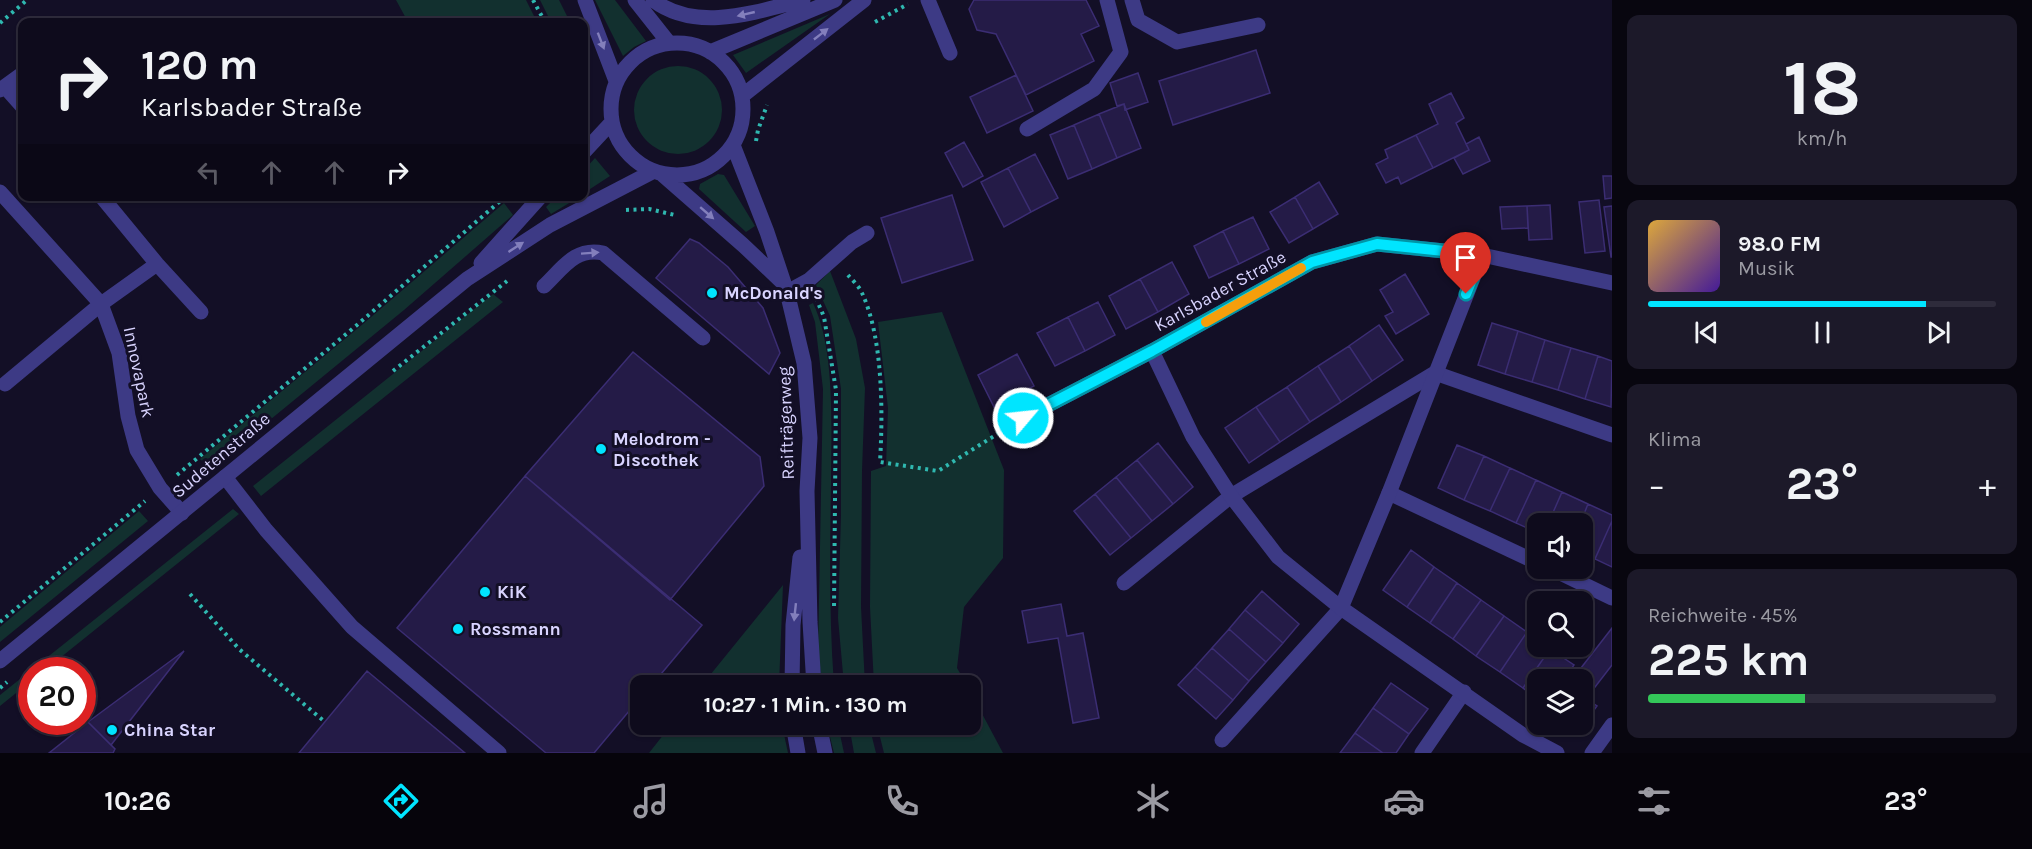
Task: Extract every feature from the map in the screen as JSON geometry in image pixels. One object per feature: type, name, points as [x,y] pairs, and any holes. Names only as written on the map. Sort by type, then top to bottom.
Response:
[{"type":"street","points":[[585,0],[616,81]]},
{"type":"street","points":[[635,0],[669,44]]},
{"type":"street","points":[[653,0],[676,12],[726,18],[803,0]]},
{"type":"street","points":[[710,52],[836,0]]},
{"type":"street","points":[[742,96],[864,0]]},
{"type":"street","points":[[928,0],[950,53]]},
{"type":"street","points":[[1027,129],[1094,89],[1121,52],[1107,0]]},
{"type":"street","points":[[1132,0],[1138,20],[1177,42],[1258,25]]},
{"type":"street","points":[[658,173],[679,176],[698,172],[718,162],[733,145],[742,120],[742,96],[730,70],[710,52],[686,44],[669,44],[643,52],[625,68],[616,81],[611,103],[611,123],[621,146],[635,162],[658,173],[743,245],[785,288],[809,280],[852,243],[867,234]]},
{"type":"street","points":[[18,77],[3,89],[18,102]]},
{"type":"street","points":[[588,148],[611,123]]},
{"type":"street","name":"Reifträgerweg","points":[[733,145],[767,232],[785,288],[804,363],[810,438],[807,491],[793,625],[792,675]]},
{"type":"street","name":"Sudetenstraße","points":[[0,661],[467,279],[550,225],[658,173]]},
{"type":"street","name":"Innovapark","points":[[0,192],[101,304],[118,354],[128,416],[137,450],[160,488],[182,513]]},
{"type":"street","points":[[105,201],[157,264],[201,312]]},
{"type":"street","name":"Sudetenstraße","points":[[467,279],[537,201]]},
{"type":"street","name":"Karlsbader Straße","points":[[1023,418],[1152,351],[1312,262],[1377,244],[1482,255],[1612,283]]},
{"type":"street","points":[[544,286],[576,255],[591,251],[603,253],[703,338]]},
{"type":"street","points":[[1222,740],[1341,608],[1389,493],[1482,255]]},
{"type":"street","points":[[5,384],[101,304],[157,264]]},
{"type":"street","name":"Karlsbader Straße","points":[[1152,351],[1193,436],[1231,496],[1278,557],[1341,608],[1523,735],[1557,753]]},
{"type":"street","points":[[1435,373],[1612,435]]},
{"type":"street","points":[[1124,583],[1231,496],[1435,373]]},
{"type":"street","points":[[225,477],[266,530],[352,627],[499,753]]},
{"type":"street","name":"Reifträgerweg","points":[[807,491],[813,675]]},
{"type":"street","points":[[1389,493],[1527,557]]},
{"type":"street","points":[[1573,579],[1612,598]]},
{"type":"street","points":[[1422,753],[1464,692]]},
{"type":"street","points":[[1592,753],[1612,725]]},
{"type":"street","points":[[795,735],[798,753]]},
{"type":"street","points":[[821,735],[825,753]]},
{"type":"path","points":[[0,23],[27,0]]},
{"type":"path","points":[[533,0],[543,18]]},
{"type":"path","points":[[866,26],[917,0]]},
{"type":"path","points":[[755,150],[758,130],[768,103]]},
{"type":"path","points":[[0,622],[357,325],[500,201]]},
{"type":"path","points":[[622,211],[649,209],[676,215]]},
{"type":"path","points":[[834,259],[861,291],[875,339],[883,419],[880,462],[938,471],[1023,418]]},
{"type":"path","points":[[190,594],[239,648],[325,722]]},
{"type":"green space","points":[[396,0],[526,0],[535,18],[406,18]]},
{"type":"green space","points":[[540,0],[559,0],[568,18],[549,18]]},
{"type":"green space","points":[[595,0],[615,0],[646,41],[623,56]]},
{"type":"green space","points":[[830,14],[746,73],[733,55]]},
{"type":"green space","points":[[678,66],[695,70],[709,79],[718,93],[722,110],[718,127],[709,141],[695,150],[678,154],[661,150],[647,141],[638,127],[634,110],[638,93],[647,79],[661,70]]},
{"type":"green space","points":[[595,158],[610,176],[588,190],[588,166]]},
{"type":"green space","points":[[718,174],[724,175],[755,226],[746,232],[699,189],[700,184]]},
{"type":"green space","points":[[552,201],[572,201],[551,214],[546,207]]},
{"type":"green space","points":[[504,203],[513,215],[404,310],[210,469],[200,459],[363,324]]},
{"type":"green space","points":[[830,271],[856,339],[865,388],[861,607],[864,675],[843,675],[838,618],[841,389],[830,316],[816,285]]},
{"type":"green space","points":[[493,294],[503,302],[261,496],[253,486]]},
{"type":"green space","points":[[813,303],[826,344],[831,391],[830,584],[833,675],[821,675],[818,652],[823,389],[815,322],[809,305]]},
{"type":"green space","points":[[942,312],[1004,470],[1003,558],[964,607],[957,668],[961,675],[873,675],[870,607],[871,471],[886,466],[888,408],[878,322]]},
{"type":"green space","points":[[233,509],[239,514],[61,657],[48,657]]},
{"type":"green space","points":[[139,511],[148,521],[0,642],[0,627]]},
{"type":"green space","points":[[783,585],[779,675],[710,675]]},
{"type":"green space","points":[[18,681],[18,691],[0,706],[0,695]]},
{"type":"green space","points":[[981,712],[1003,753],[884,753],[880,735],[981,735]]},
{"type":"green space","points":[[663,735],[784,735],[788,753],[649,753]]},
{"type":"green space","points":[[830,735],[840,735],[844,753],[834,753]]},
{"type":"green space","points":[[851,735],[872,735],[876,753],[854,753]]},
{"type":"building","points":[[974,0],[1086,0],[1099,26],[1081,34],[1094,61],[1026,95],[996,34],[977,30],[969,9]]},
{"type":"building","points":[[1256,50],[1270,93],[1173,125],[1159,81]]},
{"type":"building","points":[[1138,73],[1148,102],[1125,110],[1124,104],[1117,106],[1110,83]]},
{"type":"building","points":[[1016,75],[1033,111],[987,133],[970,97]]},
{"type":"building","points":[[1451,93],[1464,118],[1456,123],[1469,150],[1433,168],[1416,135],[1438,124],[1429,104]]},
{"type":"building","points":[[1124,104],[1141,148],[1117,158],[1099,114]]},
{"type":"building","points":[[1099,114],[1117,158],[1092,169],[1074,125]]},
{"type":"building","points":[[1074,125],[1092,169],[1068,179],[1050,135]]},
{"type":"building","points":[[1416,135],[1433,168],[1401,184],[1398,177],[1386,183],[1376,164],[1388,158],[1385,150]]},
{"type":"building","points":[[1479,137],[1490,161],[1463,174],[1454,158],[1469,150],[1466,144]]},
{"type":"building","points":[[964,142],[983,176],[963,187],[945,153]]},
{"type":"building","points":[[1035,154],[1058,198],[1031,212],[1008,168]]},
{"type":"building","points":[[1008,168],[1031,212],[1004,227],[981,182]]},
{"type":"building","points":[[1603,176],[1612,176],[1612,198],[1605,199]]},
{"type":"building","points":[[1319,182],[1338,214],[1313,229],[1295,197]]},
{"type":"building","points":[[952,195],[973,260],[902,283],[881,218]]},
{"type":"building","points":[[1295,197],[1313,229],[1289,243],[1270,212]]},
{"type":"building","points":[[1599,200],[1605,251],[1585,253],[1579,202]]},
{"type":"building","points":[[1550,205],[1552,239],[1529,240],[1527,206]]},
{"type":"building","points":[[1527,206],[1528,228],[1502,229],[1500,207]]},
{"type":"building","points":[[1612,206],[1612,257],[1611,257],[1604,207]]},
{"type":"building","points":[[1253,217],[1269,249],[1239,264],[1223,231]]},
{"type":"building","points":[[1223,231],[1239,264],[1209,278],[1194,246]]},
{"type":"building","name":"McDonald's","points":[[690,239],[699,243],[728,267],[763,308],[780,353],[769,374],[656,278]]},
{"type":"building","points":[[1172,262],[1189,294],[1158,312],[1140,279]]},
{"type":"building","points":[[1405,274],[1429,314],[1396,334],[1385,316],[1393,312],[1380,290]]},
{"type":"building","points":[[1140,279],[1158,312],[1126,329],[1109,296]]},
{"type":"building","points":[[1098,302],[1115,335],[1085,351],[1068,317]]},
{"type":"building","points":[[1068,317],[1085,351],[1055,366],[1037,333]]},
{"type":"building","points":[[1492,323],[1518,331],[1505,374],[1478,365]]},
{"type":"building","points":[[1379,325],[1403,360],[1372,381],[1349,346]]},
{"type":"building","points":[[1518,331],[1545,340],[1532,382],[1505,374]]},
{"type":"building","points":[[1545,340],[1571,348],[1558,390],[1532,382]]},
{"type":"building","points":[[1349,346],[1372,381],[1341,402],[1318,366]]},
{"type":"building","points":[[1571,348],[1598,356],[1585,399],[1558,390]]},
{"type":"building","points":[[633,352],[760,457],[764,486],[670,600],[525,476]]},
{"type":"building","points":[[1017,354],[1034,386],[994,407],[978,375]]},
{"type":"building","points":[[1598,356],[1612,361],[1611,407],[1585,399]]},
{"type":"building","points":[[1318,366],[1341,402],[1310,422],[1287,387]]},
{"type":"building","points":[[1287,387],[1310,422],[1280,442],[1256,407]]},
{"type":"building","points":[[1256,407],[1280,442],[1249,463],[1225,428]]},
{"type":"building","points":[[1158,443],[1193,487],[1173,504],[1137,460]]},
{"type":"building","points":[[1457,445],[1484,456],[1464,500],[1438,488]]},
{"type":"building","points":[[1484,456],[1510,468],[1490,511],[1464,500]]},
{"type":"building","points":[[1137,460],[1173,504],[1152,521],[1116,477]]},
{"type":"building","points":[[1510,468],[1536,480],[1516,523],[1490,511]]},
{"type":"building","points":[[525,476],[702,625],[660,675],[630,675],[630,710],[594,753],[546,753],[397,628]]},
{"type":"building","points":[[1116,477],[1152,521],[1131,538],[1095,494]]},
{"type":"building","points":[[1536,480],[1562,492],[1553,513],[1527,513],[1527,528],[1516,523]]},
{"type":"building","points":[[1562,492],[1588,504],[1584,513],[1553,513]]},
{"type":"building","points":[[1095,494],[1131,538],[1110,555],[1074,511]]},
{"type":"building","points":[[1588,504],[1612,515],[1612,521],[1595,559],[1593,558],[1593,513],[1584,513]]},
{"type":"building","points":[[1612,521],[1612,567],[1595,559]]},
{"type":"building","points":[[1411,550],[1434,567],[1407,607],[1383,590]]},
{"type":"building","points":[[1434,567],[1457,583],[1430,623],[1407,607]]},
{"type":"building","points":[[1457,583],[1481,600],[1453,639],[1430,623]]},
{"type":"building","points":[[1262,591],[1299,624],[1283,643],[1245,610]]},
{"type":"building","points":[[1481,600],[1504,616],[1476,656],[1453,639]]},
{"type":"building","points":[[1061,604],[1067,636],[1083,633],[1099,718],[1073,723],[1058,638],[1028,643],[1022,611]]},
{"type":"building","points":[[1245,610],[1283,643],[1266,662],[1229,629]]},
{"type":"building","points":[[1504,616],[1527,632],[1500,672],[1476,656]]},
{"type":"building","points":[[1612,628],[1612,665],[1593,690],[1593,669],[1580,669],[1590,657],[1593,657],[1593,652]]},
{"type":"building","points":[[1229,629],[1266,662],[1249,681],[1212,648]]},
{"type":"building","points":[[1527,632],[1527,657],[1544,657],[1536,669],[1527,669],[1527,682],[1523,688],[1500,672]]},
{"type":"building","points":[[1212,648],[1249,681],[1233,700],[1195,667]]},
{"type":"building","points":[[184,651],[111,745],[96,730],[96,716]]},
{"type":"building","points":[[1544,657],[1562,657],[1574,665],[1571,669],[1536,669]]},
{"type":"building","points":[[1195,667],[1233,700],[1216,719],[1178,685]]},
{"type":"building","points":[[367,671],[465,753],[299,753]]},
{"type":"building","points":[[1391,683],[1428,709],[1409,734],[1373,708]]},
{"type":"building","points":[[1373,708],[1409,734],[1396,753],[1383,753],[1355,733]]},
{"type":"building","points":[[96,730],[115,749],[113,753],[49,753],[72,735],[96,735]]},
{"type":"building","points":[[1355,733],[1383,753],[1340,753]]},
{"type":"slow traffic","points":[[1206,322],[1301,268]]},
{"type":"place","name":"McDonald's","points":[[712,293]]},
{"type":"place","name":"Melodrom - Discothek","points":[[601,449]]},
{"type":"place","name":"KiK","points":[[485,592]]},
{"type":"place","name":"Rossmann","points":[[458,629]]},
{"type":"place","name":"China Star","points":[[112,730]]},
{"type":"route","points":[[1023,418],[1152,351],[1312,262],[1377,244],[1482,255],[1466,294]]}]
